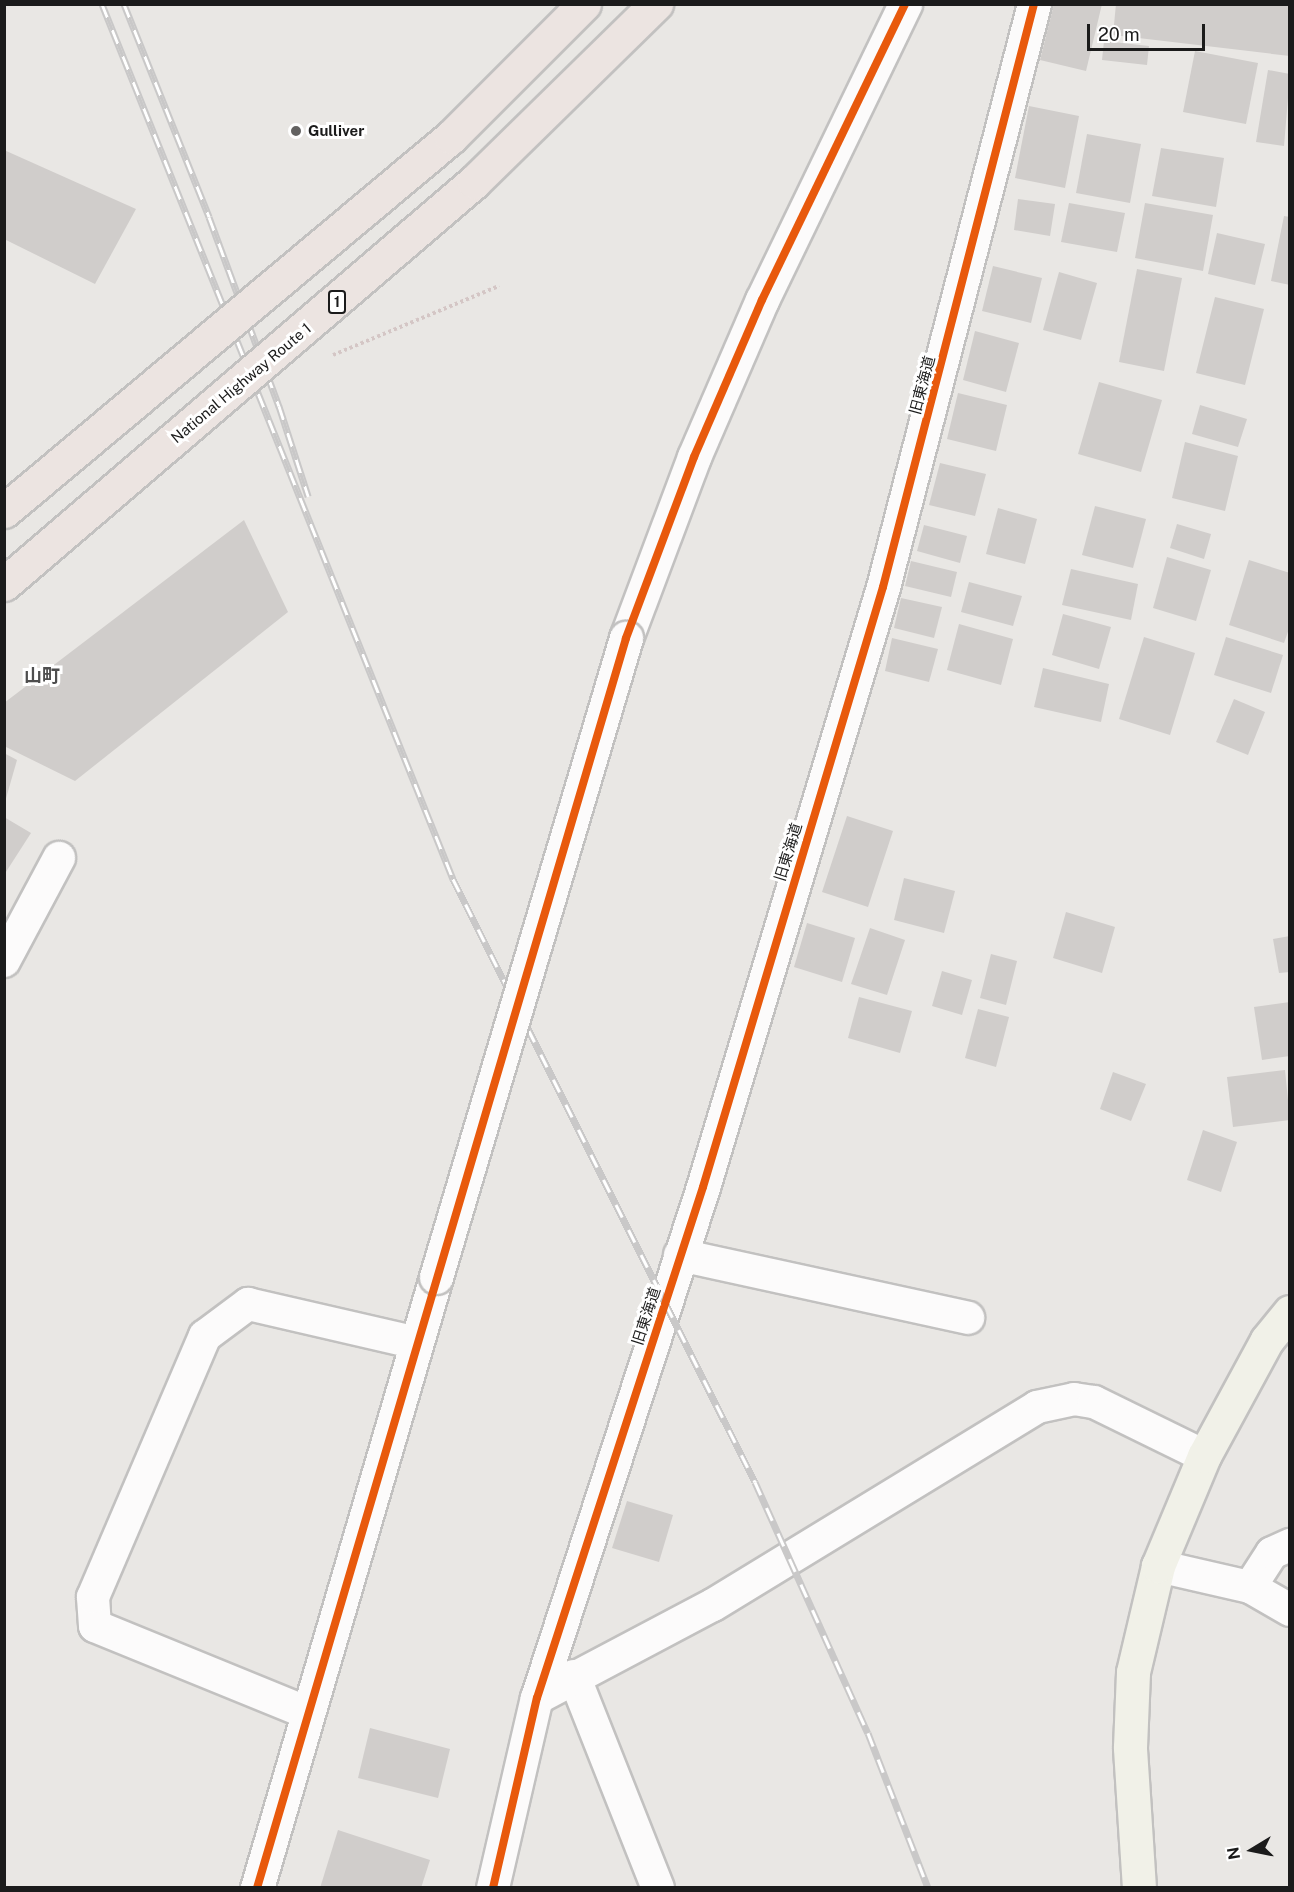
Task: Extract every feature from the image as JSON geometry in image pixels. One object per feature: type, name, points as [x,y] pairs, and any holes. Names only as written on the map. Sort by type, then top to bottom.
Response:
[{"type":"highway","points":[[4,511],[451,137],[584,4]]},
{"type":"highway","name":"National Highway Route 1","points":[[4,584],[474,182],[656,4]]},
{"type":"main road","points":[[1139,1887],[1130,1747],[1133,1672],[1158,1566],[1204,1456],[1267,1340],[1290,1312]]},
{"type":"street","points":[[257,1887],[626,638],[694,457],[762,300],[905,4]]},
{"type":"street","name":"旧東海道","points":[[537,1698],[680,1255],[883,587],[1034,4]]},
{"type":"street","points":[[4,961],[59,858]]},
{"type":"street","points":[[680,1255],[968,1317]]},
{"type":"street","points":[[308,1713],[95,1626],[93,1598],[205,1336],[248,1304],[417,1343]]},
{"type":"street","points":[[493,1887],[537,1698],[574,1676],[713,1605],[1036,1407],[1074,1399],[1094,1401],[1204,1456]]},
{"type":"street","points":[[1250,1587],[1272,1553],[1290,1545]]},
{"type":"street","points":[[1158,1566],[1250,1587],[1290,1610]]},
{"type":"street","points":[[574,1676],[658,1887]]},
{"type":"path","points":[[333,355],[499,286]]},
{"type":"building","points":[[1054,4],[1102,4],[1086,71],[1040,60]]},
{"type":"building","points":[[1116,4],[1290,4],[1290,56],[1113,35]]},
{"type":"building","points":[[1104,41],[1149,46],[1147,65],[1102,60]]},
{"type":"building","points":[[1195,51],[1258,63],[1246,124],[1183,112]]},
{"type":"building","points":[[1268,70],[1290,74],[1284,146],[1256,142]]},
{"type":"building","points":[[1029,106],[1079,116],[1065,188],[1015,178]]},
{"type":"building","points":[[1087,134],[1141,144],[1130,203],[1076,193]]},
{"type":"building","points":[[1161,148],[1224,158],[1216,207],[1152,196]]},
{"type":"building","points":[[4,150],[136,209],[95,284],[4,239]]},
{"type":"building","points":[[1018,199],[1055,204],[1050,236],[1014,230]]},
{"type":"building","points":[[1069,203],[1125,213],[1117,252],[1061,242]]},
{"type":"building","points":[[1145,203],[1213,215],[1203,271],[1135,258]]},
{"type":"building","points":[[1284,216],[1290,217],[1290,285],[1271,281]]},
{"type":"building","points":[[1217,233],[1265,244],[1255,285],[1208,274]]},
{"type":"building","points":[[993,266],[1042,278],[1031,323],[982,311]]},
{"type":"building","points":[[1137,269],[1182,278],[1164,371],[1119,362]]},
{"type":"building","points":[[1059,272],[1097,283],[1081,340],[1043,330]]},
{"type":"building","points":[[1215,297],[1264,309],[1245,385],[1196,373]]},
{"type":"building","points":[[975,331],[1019,343],[1006,392],[963,380]]},
{"type":"building","points":[[1099,382],[1162,400],[1141,472],[1078,454]]},
{"type":"building","points":[[958,393],[1007,405],[996,451],[947,439]]},
{"type":"building","points":[[1200,405],[1247,419],[1238,447],[1192,434]]},
{"type":"building","points":[[1185,442],[1238,456],[1225,511],[1172,498]]},
{"type":"building","points":[[940,463],[986,474],[975,516],[929,505]]},
{"type":"building","points":[[1095,506],[1146,519],[1133,568],[1082,555]]},
{"type":"building","points":[[998,508],[1037,519],[1025,564],[986,554]]},
{"type":"building","points":[[244,520],[288,612],[75,781],[4,746],[4,703]]},
{"type":"building","points":[[1177,524],[1211,534],[1204,559],[1170,548]]},
{"type":"building","points":[[924,525],[967,536],[960,563],[917,551]]},
{"type":"building","points":[[1167,557],[1211,570],[1196,621],[1153,608]]},
{"type":"building","points":[[1249,560],[1290,573],[1290,626],[1284,643],[1229,625]]},
{"type":"building","points":[[911,561],[957,572],[951,597],[905,586]]},
{"type":"building","points":[[1071,569],[1138,584],[1131,620],[1062,605]]},
{"type":"building","points":[[969,582],[1022,596],[1013,626],[961,612]]},
{"type":"building","points":[[901,598],[942,607],[934,638],[894,628]]},
{"type":"building","points":[[1063,614],[1111,627],[1099,669],[1052,655]]},
{"type":"building","points":[[959,624],[1013,639],[1001,685],[947,670]]},
{"type":"building","points":[[1144,637],[1195,653],[1170,735],[1119,719]]},
{"type":"building","points":[[1226,637],[1283,655],[1271,693],[1214,675]]},
{"type":"building","points":[[892,638],[938,649],[929,682],[885,671]]},
{"type":"building","points":[[1043,668],[1109,684],[1101,722],[1034,707]]},
{"type":"building","points":[[1234,699],[1265,712],[1248,755],[1216,742]]},
{"type":"building","points":[[4,753],[17,760],[5,802],[4,802]]},
{"type":"building","points":[[847,816],[893,831],[868,907],[822,892]]},
{"type":"building","points":[[4,817],[31,833],[4,875]]},
{"type":"building","points":[[904,878],[955,891],[944,933],[894,920]]},
{"type":"building","points":[[1066,912],[1115,927],[1102,973],[1053,958]]},
{"type":"building","points":[[807,923],[855,938],[842,982],[794,967]]},
{"type":"building","points":[[870,928],[905,940],[887,995],[851,984]]},
{"type":"building","points":[[1290,936],[1290,972],[1279,973],[1273,939]]},
{"type":"building","points":[[991,954],[1017,961],[1006,1005],[980,998]]},
{"type":"building","points":[[942,971],[972,980],[962,1015],[932,1006]]},
{"type":"building","points":[[859,997],[912,1011],[900,1053],[848,1038]]},
{"type":"building","points":[[1290,1002],[1290,1056],[1262,1060],[1254,1007]]},
{"type":"building","points":[[978,1009],[1009,1017],[996,1067],[965,1058]]},
{"type":"building","points":[[1285,1070],[1290,1120],[1233,1127],[1227,1077]]},
{"type":"building","points":[[1113,1072],[1146,1084],[1131,1121],[1100,1109]]},
{"type":"building","points":[[1203,1130],[1237,1142],[1221,1192],[1187,1180]]},
{"type":"building","points":[[627,1501],[673,1515],[659,1562],[612,1548]]},
{"type":"building","points":[[370,1728],[450,1749],[438,1798],[358,1778]]},
{"type":"building","points":[[338,1830],[430,1860],[421,1888],[320,1888]]},
{"type":"railway","points":[[102,4],[453,879],[755,1482],[868,1733],[928,1888]]},
{"type":"railway","points":[[124,4],[209,217],[279,406],[308,496]]},
{"type":"cycle path","points":[[257,1888],[626,638],[694,457],[762,300],[905,4]]},
{"type":"cycle path","points":[[493,1888],[537,1698],[703,1187],[883,587],[1034,4]]},
{"type":"place","name":"Gulliver","points":[[296,131]]},
{"type":"district","name":"山町","points":[[42,676]]}]
